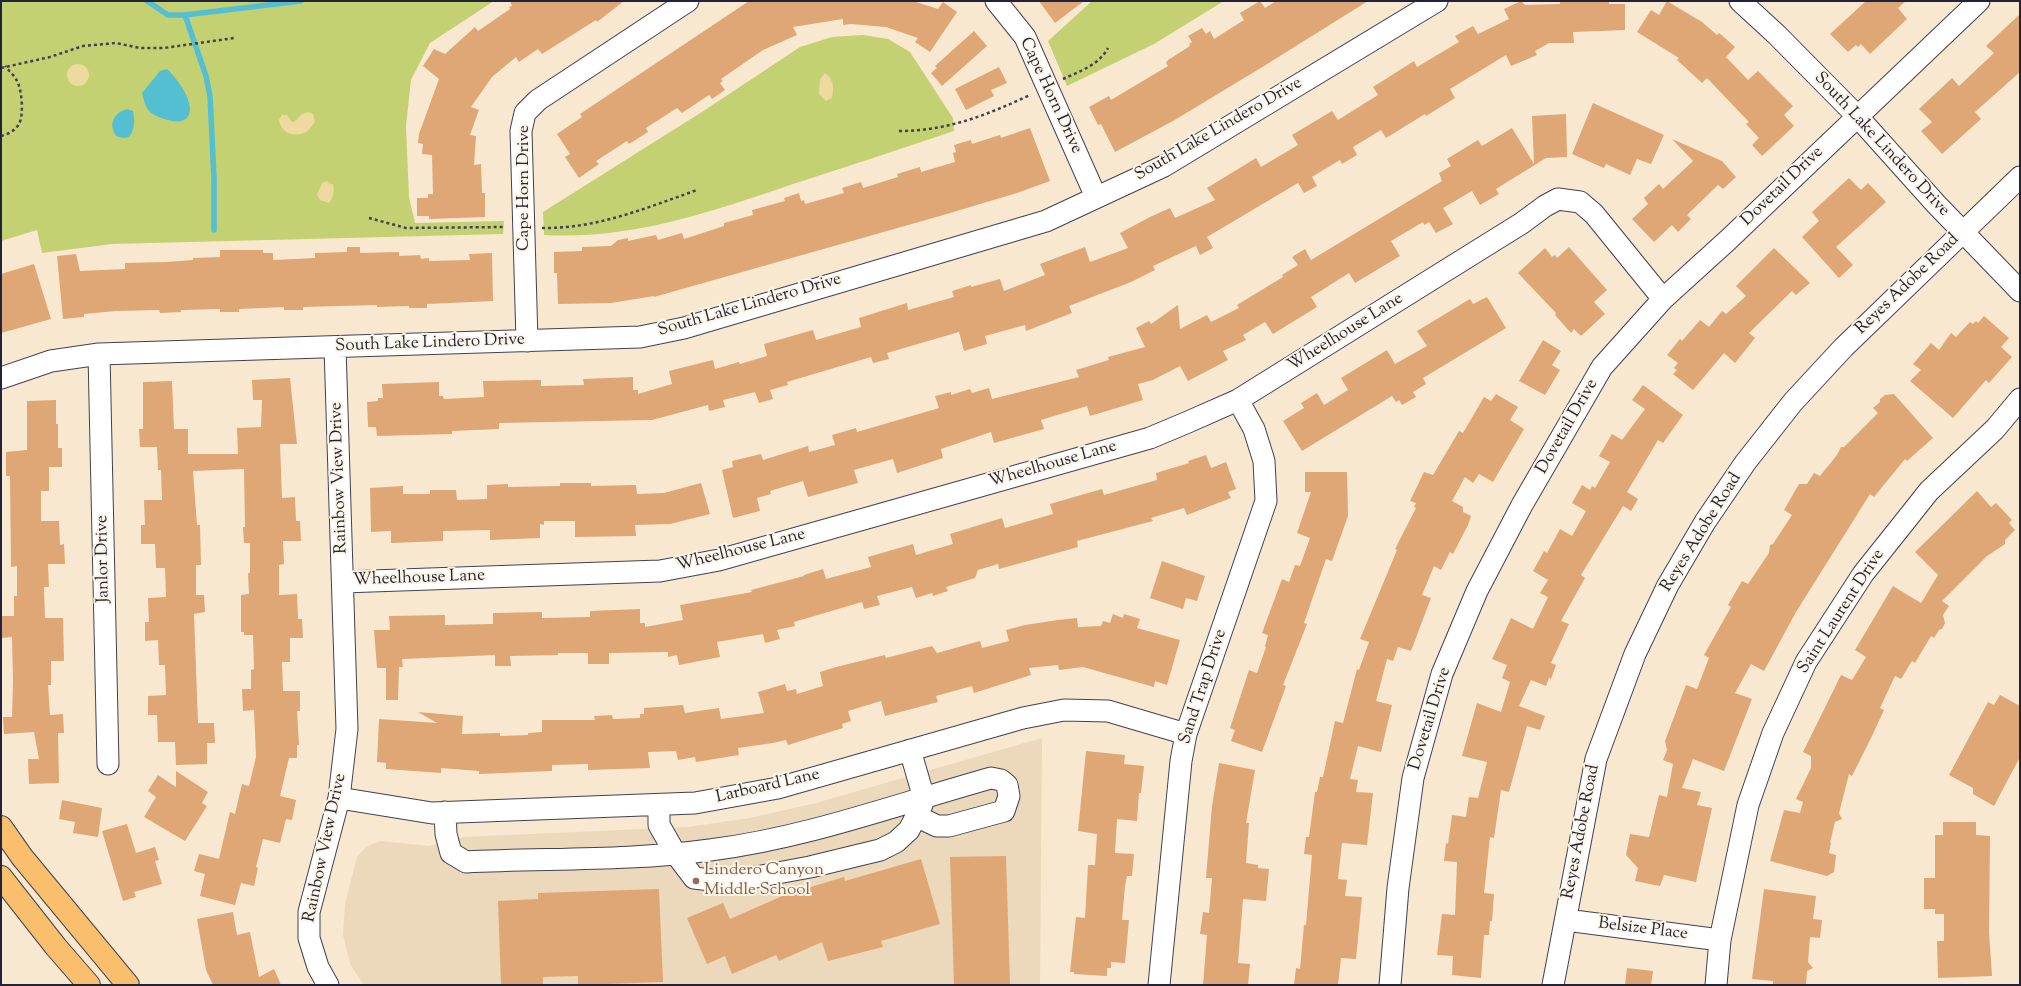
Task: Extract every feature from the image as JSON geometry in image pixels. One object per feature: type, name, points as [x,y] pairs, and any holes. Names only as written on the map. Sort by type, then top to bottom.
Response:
[{"type":"main road","points":[[1,827],[22,858],[128,985]]},
{"type":"main road","points":[[1,877],[56,947],[90,985]]},
{"type":"street","name":"Cape Horn Drive","points":[[527,341],[521,131],[525,113],[538,100],[688,1]]},
{"type":"street","name":"Cape Horn Drive","points":[[996,1],[1025,37],[1096,197]]},
{"type":"street","name":"South Lake Lindero Drive","points":[[1,378],[51,361],[99,354],[640,337],[684,328],[1046,221],[1164,166],[1437,1]]},
{"type":"street","name":"South Lake Lindero Drive","points":[[1740,1],[1778,35],[1857,116],[2020,292]]},
{"type":"street","name":"Dovetail Drive","points":[[1390,985],[1398,888],[1413,778],[1442,674],[1478,591],[1522,505],[1602,367],[1663,298],[1728,240],[1978,1]]},
{"type":"street","name":"Reyes Adobe Road","points":[[1553,985],[1596,759],[1635,654],[1668,586],[1705,522],[1745,463],[1793,402],[1843,348],[2020,177]]},
{"type":"street","name":"Wheelhouse Lane","points":[[343,582],[660,571],[719,560],[1150,438],[1238,400],[1522,224],[1558,199],[1580,202],[1594,214],[1663,298]]},
{"type":"street","name":"Rainbow View Drive","points":[[328,985],[318,967],[309,938],[309,912],[339,798],[347,730],[335,347]]},
{"type":"street","name":"Janlor Drive","points":[[99,354],[108,764]]},
{"type":"street","name":"Saint Laurent Drive","points":[[1716,985],[1720,940],[1748,805],[1774,733],[1806,662],[1863,574],[1914,509],[1929,491],[1995,430],[2020,399]]},
{"type":"street","name":"Sand Trap Drive","points":[[1159,985],[1180,761],[1186,734],[1266,501],[1264,461],[1254,429],[1238,400]]},
{"type":"street","name":"Larboard Lane","points":[[339,798],[432,813],[659,804],[695,804],[778,788],[1023,718],[1064,710],[1108,711],[1186,734]]},
{"type":"street","points":[[659,804],[659,825],[674,853],[694,878],[729,882],[810,867],[880,850],[896,842],[909,830],[919,808],[921,788],[910,750]]},
{"type":"street","points":[[445,812],[446,834],[451,853],[466,862],[606,859],[710,850],[778,838],[919,808]]},
{"type":"street","name":"Belsize Place","points":[[1566,920],[1720,940]]},
{"type":"path","points":[[1,68],[50,57],[83,46],[116,43],[140,48],[164,48],[234,38]]},
{"type":"path","points":[[899,131],[922,131],[957,124],[991,113],[1096,63],[1104,55],[1108,48]]},
{"type":"path","points":[[1,136],[11,133],[19,124],[22,109],[22,94],[17,81],[6,66]]},
{"type":"shaded area","name":"Lindero Canyon Middle School","points":[[1042,738],[1040,985],[364,985],[351,966],[343,935],[345,904],[357,857],[366,847],[380,841],[429,846],[464,837],[688,827],[750,818],[816,803]]},
{"type":"green space","points":[[1,1],[494,1],[430,43],[411,80],[406,126],[409,197],[415,223],[504,221],[503,234],[112,244],[42,253],[37,230],[1,241]]},
{"type":"green space","points":[[1092,1],[1224,1],[1154,44],[1067,86],[1048,41]]},
{"type":"green space","points":[[863,35],[888,39],[910,52],[953,118],[954,131],[698,215],[637,229],[607,233],[544,235],[543,212],[705,110],[800,47],[832,37]]},
{"type":"sand","points":[[78,64],[86,67],[89,75],[86,83],[78,86],[70,83],[67,75],[70,67]]},
{"type":"sand","points":[[825,73],[832,81],[833,87],[832,98],[826,101],[819,94],[820,79]]},
{"type":"sand","points":[[308,112],[313,114],[315,122],[306,132],[301,134],[293,134],[282,128],[279,120],[282,115],[287,115],[292,122],[294,122],[302,114]]},
{"type":"sand","points":[[327,181],[329,184],[333,184],[334,186],[333,197],[329,203],[320,200],[317,195],[322,183]]},
{"type":"water","points":[[167,69],[180,85],[188,99],[190,112],[184,120],[174,121],[159,117],[151,113],[145,104],[142,93],[160,71]]},
{"type":"water","points":[[127,109],[133,111],[134,125],[129,137],[123,138],[116,136],[113,123],[114,119],[119,113]]},
{"type":"building","points":[[510,1],[624,1],[597,22],[596,20],[542,54],[538,49],[519,62],[516,57],[492,77],[471,107],[479,110],[470,135],[476,136],[474,165],[481,164],[482,193],[485,193],[485,217],[429,219],[429,216],[417,216],[417,198],[428,198],[428,194],[433,194],[432,155],[422,154],[423,144],[418,143],[419,134],[439,79],[423,66],[434,49],[445,54],[475,27],[478,31],[510,9],[509,7],[512,6]]},
{"type":"building","points":[[749,1],[913,1],[938,9],[943,2],[957,12],[930,52],[915,42],[918,38],[886,27],[851,24],[843,25],[843,19],[793,27],[797,35],[763,50],[721,79],[723,81],[720,83],[725,90],[712,99],[709,95],[682,113],[677,108],[646,128],[648,132],[629,144],[627,141],[596,161],[599,164],[579,178],[565,157],[570,154],[557,134],[582,117],[580,114]]},
{"type":"building","points":[[1039,1],[1084,1],[1055,23]]},
{"type":"building","points":[[1260,1],[1265,8],[1276,1],[1368,1],[1173,121],[1115,152],[1101,124],[1098,125],[1089,107],[1109,96],[1111,100],[1168,66],[1166,63],[1168,60],[1190,46],[1189,44],[1192,42],[1188,36],[1202,28],[1206,34],[1210,31],[1214,39],[1244,20],[1240,13]]},
{"type":"building","points":[[1521,1],[1525,5],[1560,4],[1560,1],[1609,1],[1609,4],[1625,4],[1625,30],[1573,32],[1574,43],[1549,43],[1535,51],[1537,55],[1511,66],[1506,55],[1450,89],[1455,98],[1426,116],[1425,114],[1386,138],[1381,130],[1353,147],[1357,155],[1342,164],[1340,160],[1312,177],[1317,186],[1304,193],[1298,183],[1207,237],[1213,248],[1200,255],[1196,246],[1153,266],[1155,270],[1131,282],[1069,306],[1072,313],[1026,331],[1025,325],[985,336],[987,344],[964,351],[959,332],[887,353],[889,359],[873,363],[871,357],[787,382],[788,385],[770,390],[773,399],[759,403],[755,392],[723,400],[725,407],[709,411],[708,405],[652,420],[499,423],[499,429],[452,431],[452,434],[377,436],[376,427],[368,427],[367,402],[378,401],[378,398],[383,398],[382,384],[439,382],[439,396],[443,396],[444,399],[484,397],[483,381],[541,380],[541,386],[584,385],[583,379],[633,377],[633,390],[638,390],[638,394],[672,384],[669,371],[713,360],[715,369],[739,362],[740,364],[767,356],[764,344],[813,330],[816,340],[861,327],[859,318],[907,303],[908,310],[954,297],[952,291],[971,285],[971,287],[1000,279],[1004,291],[1045,275],[1040,264],[1085,247],[1090,262],[1128,248],[1120,233],[1170,208],[1175,218],[1215,200],[1207,188],[1256,158],[1261,167],[1298,145],[1292,135],[1332,111],[1338,120],[1378,95],[1373,87],[1414,61],[1417,67],[1459,42],[1455,36],[1473,26],[1478,34],[1509,19],[1504,9]]},
{"type":"building","points":[[1667,1],[1702,22],[1717,35],[1719,33],[1735,47],[1726,57],[1748,80],[1758,71],[1793,106],[1784,115],[1794,126],[1762,156],[1752,145],[1759,138],[1746,124],[1749,122],[1707,78],[1702,83],[1677,60],[1679,58],[1637,32],[1651,10],[1659,15]]},
{"type":"building","points":[[1866,1],[1906,1],[1898,8],[1907,19],[1870,54],[1861,44],[1858,47],[1856,45],[1848,52],[1830,34]]},
{"type":"building","points":[[2020,14],[2020,72],[1975,112],[1981,119],[1942,154],[1921,131],[1932,122],[1919,109],[1952,78],[1959,86],[1994,53],[1986,46]]},
{"type":"building","points":[[974,31],[987,46],[942,86],[931,73],[937,68],[935,66]]},
{"type":"building","points":[[999,67],[1007,83],[991,90],[994,96],[966,110],[955,89]]},
{"type":"building","points":[[1593,103],[1664,135],[1651,164],[1637,159],[1630,175],[1606,164],[1604,168],[1572,154]]},
{"type":"building","points":[[1566,114],[1567,157],[1546,158],[1496,189],[1499,194],[1480,205],[1472,191],[1443,208],[1453,224],[1436,233],[1429,222],[1424,225],[1423,222],[1391,241],[1400,256],[1355,283],[1349,273],[1311,297],[1317,307],[1273,334],[1265,322],[1243,335],[1246,340],[1223,351],[1228,360],[1188,381],[1180,366],[1153,380],[1138,384],[1143,400],[1090,416],[1087,406],[1041,420],[1044,429],[994,443],[991,432],[941,449],[943,458],[897,473],[893,459],[854,470],[858,483],[808,497],[803,481],[770,491],[771,494],[757,498],[760,511],[733,518],[722,470],[733,467],[732,461],[761,454],[763,460],[808,446],[809,452],[835,445],[832,435],[856,428],[857,432],[939,408],[935,396],[951,392],[951,395],[970,389],[972,393],[989,388],[992,399],[1079,377],[1076,370],[1109,360],[1108,357],[1145,347],[1136,328],[1149,321],[1151,324],[1178,305],[1180,329],[1207,315],[1211,322],[1239,308],[1237,305],[1283,277],[1282,275],[1298,265],[1292,257],[1305,249],[1311,260],[1442,181],[1439,173],[1451,166],[1447,159],[1478,140],[1482,146],[1512,128],[1534,164],[1532,116]]},
{"type":"building","points":[[1030,128],[1050,181],[1017,193],[940,216],[654,297],[611,303],[558,304],[557,273],[554,273],[554,252],[582,251],[582,247],[611,246],[618,240],[628,238],[628,241],[656,235],[658,240],[682,233],[684,239],[724,226],[724,223],[753,215],[752,210],[785,201],[784,198],[799,193],[801,201],[804,200],[805,204],[844,193],[842,188],[861,182],[863,188],[898,177],[897,174],[920,167],[921,172],[955,162],[953,153],[956,152],[954,145],[971,140],[972,144],[1000,135],[1001,138]]},
{"type":"building","points":[[1672,139],[1722,161],[1736,177],[1723,189],[1718,185],[1687,215],[1691,219],[1678,232],[1672,225],[1654,242],[1632,219],[1648,204],[1644,198],[1659,184],[1663,189],[1693,161]]},
{"type":"building","points":[[1849,178],[1861,190],[1868,183],[1886,202],[1836,247],[1853,265],[1839,278],[1802,237],[1819,221],[1812,212]]},
{"type":"building","points":[[347,247],[360,247],[360,253],[399,252],[399,256],[420,255],[421,259],[429,258],[429,261],[470,260],[469,254],[492,253],[493,301],[427,304],[427,308],[409,308],[409,306],[377,307],[377,305],[303,307],[303,310],[284,310],[284,307],[239,309],[239,312],[220,312],[220,309],[181,310],[181,312],[160,313],[159,310],[116,311],[84,314],[84,317],[63,319],[57,256],[76,254],[80,271],[125,269],[125,263],[166,262],[193,260],[193,258],[220,257],[220,250],[263,250],[263,253],[273,253],[273,260],[315,258],[315,253],[347,252]]},
{"type":"building","points":[[1569,247],[1607,290],[1594,302],[1605,314],[1581,336],[1574,329],[1571,333],[1555,315],[1556,313],[1518,273],[1545,248],[1552,257],[1555,255],[1557,258]]},
{"type":"building","points":[[1774,248],[1810,283],[1796,295],[1792,291],[1749,333],[1755,338],[1735,363],[1724,353],[1693,390],[1673,374],[1677,370],[1674,368],[1678,363],[1667,355],[1680,339],[1682,341],[1700,320],[1709,327],[1722,311],[1726,314],[1746,296],[1736,286]]},
{"type":"building","points":[[34,264],[51,319],[1,333],[1,274]]},
{"type":"building","points":[[1487,297],[1506,328],[1423,378],[1426,384],[1413,392],[1416,397],[1402,405],[1399,400],[1396,402],[1392,396],[1302,451],[1283,421],[1304,408],[1301,403],[1317,393],[1324,405],[1348,390],[1341,378],[1387,350],[1395,364],[1427,346],[1417,331],[1470,299],[1473,304]]},
{"type":"building","points":[[1984,316],[2009,338],[2001,347],[2012,357],[1989,383],[1986,380],[1953,418],[1910,381],[1921,370],[1913,364],[1931,343],[1939,350],[1951,333],[1956,337],[1970,322],[1973,324],[1976,321],[1978,323]]},
{"type":"building","points":[[1543,340],[1561,351],[1552,365],[1560,370],[1545,395],[1519,381]]},
{"type":"building","points":[[290,378],[297,444],[280,444],[282,498],[295,497],[296,521],[300,521],[301,541],[283,541],[284,564],[279,565],[279,595],[297,594],[298,619],[302,619],[303,638],[290,638],[290,662],[282,662],[283,691],[300,691],[300,711],[297,711],[299,745],[297,745],[297,758],[289,758],[280,796],[296,800],[292,820],[286,819],[280,843],[263,839],[256,867],[258,868],[254,886],[241,883],[235,905],[200,896],[205,874],[194,871],[199,854],[219,859],[230,812],[235,814],[242,784],[249,786],[256,757],[254,710],[243,711],[242,689],[251,689],[251,670],[254,669],[253,635],[244,635],[244,632],[241,632],[241,595],[249,594],[248,573],[250,573],[250,543],[244,543],[243,527],[245,527],[244,469],[193,471],[197,525],[200,525],[201,565],[196,565],[196,595],[204,595],[205,612],[194,614],[198,723],[214,723],[215,743],[207,743],[207,764],[176,765],[175,742],[158,742],[157,715],[148,715],[148,696],[166,695],[165,665],[159,665],[158,640],[145,641],[145,622],[149,622],[148,598],[166,597],[165,568],[156,568],[155,544],[141,544],[141,525],[145,525],[144,500],[162,500],[161,470],[158,470],[157,447],[140,447],[139,429],[143,429],[143,382],[172,381],[174,429],[188,429],[188,454],[238,454],[237,428],[261,427],[262,400],[253,400],[252,380]]},
{"type":"building","points":[[1643,385],[1683,415],[1663,443],[1658,440],[1627,492],[1638,499],[1631,511],[1623,506],[1581,575],[1585,578],[1561,621],[1569,624],[1551,663],[1556,665],[1551,679],[1549,678],[1546,686],[1531,680],[1519,706],[1545,716],[1540,730],[1527,726],[1509,792],[1501,790],[1494,838],[1490,837],[1484,893],[1494,894],[1492,921],[1490,921],[1489,935],[1484,935],[1481,978],[1452,975],[1453,956],[1437,955],[1442,914],[1455,915],[1457,862],[1444,861],[1452,815],[1466,817],[1469,797],[1478,798],[1487,762],[1462,756],[1477,703],[1501,712],[1510,682],[1502,678],[1507,665],[1492,659],[1511,618],[1533,629],[1548,597],[1540,593],[1548,580],[1533,571],[1544,551],[1547,553],[1560,529],[1572,536],[1586,511],[1572,503],[1582,485],[1590,490],[1592,486],[1595,488],[1610,462],[1599,456],[1612,434],[1622,440],[1645,409],[1632,400]]},
{"type":"building","points":[[1496,394],[1518,407],[1510,420],[1524,429],[1493,482],[1479,474],[1473,483],[1465,477],[1452,501],[1463,507],[1463,512],[1471,516],[1453,554],[1450,552],[1441,570],[1434,566],[1422,595],[1431,598],[1411,651],[1398,647],[1393,661],[1387,659],[1376,701],[1392,705],[1381,752],[1358,746],[1350,779],[1358,780],[1356,792],[1373,793],[1367,845],[1342,843],[1338,879],[1347,880],[1345,896],[1362,897],[1356,959],[1341,958],[1338,985],[1294,985],[1296,968],[1300,969],[1304,925],[1306,925],[1312,855],[1304,854],[1306,837],[1309,837],[1315,792],[1317,792],[1320,777],[1323,777],[1335,721],[1343,723],[1357,669],[1359,670],[1369,642],[1360,639],[1397,550],[1395,549],[1416,508],[1414,507],[1416,503],[1410,501],[1424,472],[1433,475],[1459,431],[1463,433],[1484,397],[1491,401]]},
{"type":"building","points":[[1894,394],[1933,438],[1907,461],[1905,459],[1874,497],[1870,494],[1796,612],[1764,671],[1751,664],[1735,693],[1752,699],[1724,771],[1693,759],[1682,788],[1701,792],[1697,805],[1712,808],[1696,882],[1664,875],[1660,886],[1635,881],[1638,868],[1626,855],[1630,834],[1649,837],[1659,795],[1667,797],[1673,764],[1663,760],[1667,750],[1665,741],[1686,685],[1697,689],[1709,658],[1704,655],[1731,607],[1728,605],[1742,581],[1748,584],[1769,553],[1770,545],[1773,544],[1792,515],[1784,510],[1799,484],[1807,484],[1814,473],[1820,476],[1837,455],[1841,447],[1844,447],[1878,413],[1873,408],[1880,402],[1880,399],[1885,395]]},
{"type":"building","points":[[56,400],[58,448],[62,448],[62,467],[49,467],[49,491],[41,491],[41,521],[59,521],[60,545],[64,544],[65,564],[48,564],[49,587],[44,587],[45,618],[63,618],[64,661],[51,661],[51,685],[48,685],[50,715],[63,714],[64,733],[58,733],[59,783],[29,784],[28,759],[39,759],[34,732],[4,734],[3,717],[12,717],[12,637],[1,638],[1,616],[14,616],[14,596],[17,596],[17,566],[11,567],[10,476],[6,476],[6,452],[27,450],[27,401]]},
{"type":"building","points":[[1206,455],[1211,468],[1226,462],[1236,489],[1228,492],[1231,498],[1187,515],[1184,508],[1151,518],[1153,521],[1077,541],[1078,547],[999,569],[998,564],[978,570],[975,578],[946,587],[948,591],[933,596],[932,593],[916,598],[912,587],[877,596],[880,605],[864,609],[862,602],[794,622],[795,626],[777,630],[780,639],[765,643],[763,634],[717,642],[720,657],[679,665],[677,655],[668,657],[668,652],[609,653],[609,664],[588,664],[588,653],[510,656],[511,666],[495,666],[495,655],[402,659],[403,667],[399,667],[398,700],[386,700],[386,668],[377,668],[374,630],[390,630],[389,616],[445,615],[445,625],[493,624],[493,613],[542,612],[542,618],[590,617],[590,611],[640,609],[640,623],[645,623],[645,627],[683,620],[680,605],[752,592],[751,590],[804,576],[823,569],[826,579],[871,567],[868,557],[913,544],[916,555],[953,544],[950,534],[1002,518],[1005,528],[1053,514],[1050,504],[1102,489],[1104,495],[1157,480],[1156,473],[1189,463],[1188,461]]},
{"type":"building","points":[[1305,472],[1347,472],[1348,516],[1332,561],[1326,559],[1304,623],[1307,624],[1283,685],[1286,686],[1262,752],[1231,741],[1235,730],[1230,728],[1249,670],[1257,673],[1266,647],[1268,635],[1262,633],[1282,579],[1289,582],[1295,565],[1300,566],[1310,538],[1297,533],[1311,492],[1305,492]]},
{"type":"building","points":[[560,483],[591,483],[591,486],[636,485],[637,494],[664,493],[701,483],[710,514],[670,524],[635,525],[636,536],[575,537],[575,521],[544,521],[544,525],[540,524],[540,538],[490,540],[490,530],[443,531],[443,541],[391,543],[391,531],[371,532],[370,488],[403,486],[403,494],[430,494],[430,490],[456,490],[457,500],[487,499],[487,485],[508,484],[508,487],[560,486]]},
{"type":"building","points":[[1977,491],[1991,507],[1996,503],[2012,520],[2009,523],[2015,530],[2005,540],[2005,544],[1987,556],[1942,601],[1949,606],[1943,615],[1945,623],[1942,629],[1939,630],[1934,638],[1931,636],[1915,663],[1912,661],[1901,679],[1895,676],[1880,708],[1884,710],[1872,736],[1852,776],[1849,774],[1839,813],[1842,819],[1835,822],[1830,843],[1829,853],[1836,855],[1834,872],[1827,876],[1770,861],[1784,810],[1800,813],[1803,802],[1796,799],[1811,768],[1811,756],[1803,752],[1841,675],[1852,680],[1866,657],[1855,650],[1893,586],[1921,603],[1938,575],[1915,552]]},
{"type":"building","points":[[1162,561],[1205,576],[1197,601],[1186,598],[1183,609],[1150,598]]},
{"type":"building","points":[[1113,614],[1123,618],[1124,614],[1140,619],[1137,628],[1180,640],[1167,685],[1155,681],[1154,687],[1083,667],[1059,670],[1058,665],[1029,668],[1031,675],[974,693],[972,686],[936,696],[938,702],[885,716],[881,701],[848,711],[851,721],[842,724],[843,728],[788,745],[786,740],[738,748],[739,755],[696,762],[695,757],[678,760],[676,751],[648,752],[650,768],[588,770],[588,764],[552,765],[552,771],[479,774],[479,771],[441,768],[441,773],[386,769],[386,763],[377,762],[379,719],[437,723],[418,712],[463,716],[462,734],[500,733],[500,736],[528,735],[528,733],[542,732],[542,720],[595,720],[594,716],[612,715],[613,719],[640,718],[640,714],[644,714],[644,708],[683,705],[685,713],[719,708],[721,719],[764,713],[758,692],[785,684],[787,691],[796,689],[797,694],[823,686],[820,672],[836,667],[885,655],[886,658],[932,646],[937,653],[980,641],[982,648],[1009,641],[1006,630],[1025,625],[1077,618],[1078,627],[1101,626],[1103,621],[1110,623]]},
{"type":"building","points":[[2000,695],[2020,706],[2020,757],[1994,806],[1973,794],[1973,788],[1949,775],[1988,702],[1994,705]]},
{"type":"building","points":[[1086,751],[1125,755],[1124,764],[1144,766],[1141,793],[1139,793],[1137,821],[1117,819],[1115,853],[1134,854],[1132,876],[1127,876],[1125,886],[1122,920],[1129,920],[1125,963],[1111,962],[1111,968],[1107,968],[1107,976],[1074,974],[1074,972],[1070,972],[1076,917],[1085,918],[1088,865],[1095,865],[1097,834],[1078,831]]},
{"type":"building","points":[[1219,763],[1255,770],[1246,823],[1249,823],[1246,863],[1258,865],[1258,868],[1269,869],[1266,901],[1243,899],[1238,963],[1250,964],[1248,985],[1203,985],[1207,935],[1200,934],[1203,912],[1209,913],[1212,878],[1206,878],[1212,806]]},
{"type":"building","points":[[176,771],[208,792],[202,803],[207,806],[185,841],[144,817],[156,797],[148,791],[158,775],[176,787]]},
{"type":"building","points":[[62,800],[102,808],[98,837],[73,833],[75,822],[59,819]]},
{"type":"building","points":[[1943,822],[1976,822],[1976,835],[1990,836],[1989,932],[1992,976],[1938,978],[1937,941],[1944,941],[1944,914],[1935,914],[1935,909],[1924,909],[1924,878],[1935,878],[1935,835],[1943,835]]},
{"type":"building","points":[[127,824],[136,853],[155,847],[159,860],[155,861],[162,884],[134,892],[136,897],[123,901],[102,831]]},
{"type":"building","points":[[1006,856],[1010,985],[954,985],[950,857]]},
{"type":"building","points":[[921,859],[940,924],[881,941],[883,947],[828,961],[822,942],[779,961],[776,955],[732,974],[725,956],[707,964],[687,918],[723,903],[730,919],[787,894],[844,877],[845,881]]},
{"type":"building","points":[[659,889],[663,982],[578,985],[578,976],[543,977],[543,985],[501,985],[498,901],[538,899],[538,893]]},
{"type":"building","points":[[1764,889],[1816,896],[1813,919],[1822,920],[1820,938],[1810,937],[1808,962],[1813,968],[1807,971],[1806,985],[1773,985],[1773,981],[1752,979]]},
{"type":"building","points":[[233,912],[237,935],[250,932],[259,977],[274,969],[281,985],[213,985],[206,970],[197,919]]},
{"type":"building","points":[[1627,968],[1653,971],[1651,985],[1625,985]]},
{"type":"waterway","points":[[147,1],[168,15],[185,15],[301,1]]},
{"type":"waterway","points":[[185,15],[206,76],[210,96],[214,178],[214,230]]},
{"type":"place","name":"Lindero Canyon Middle School","points":[[696,881]]}]
